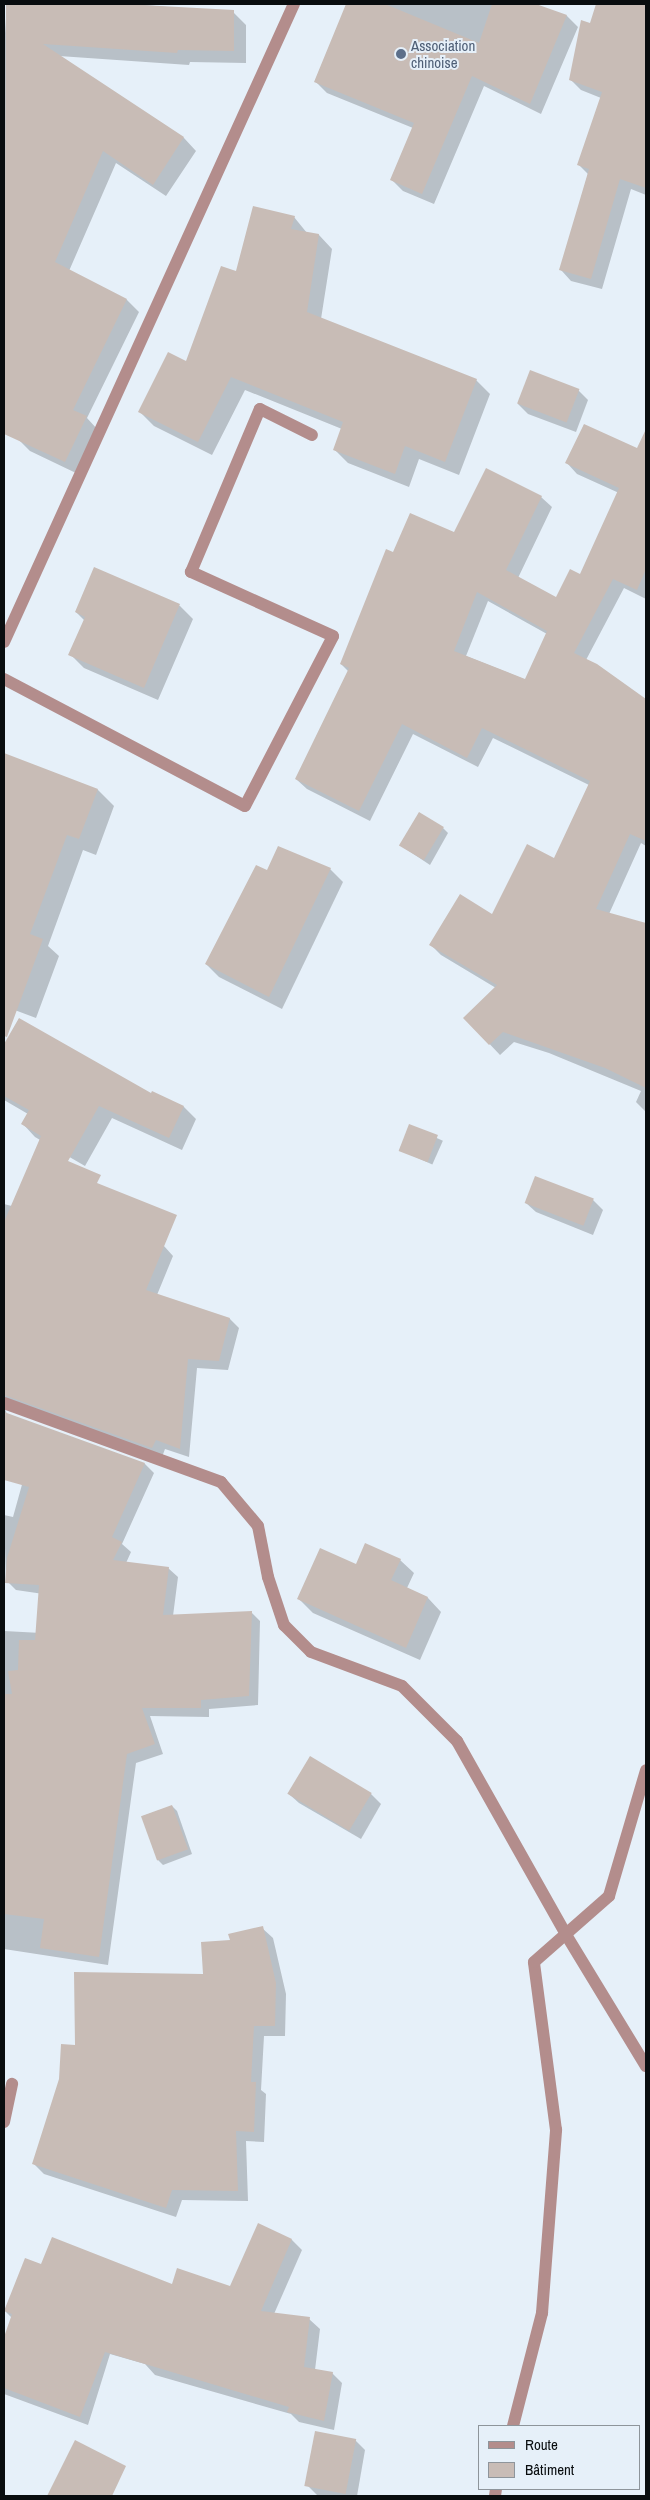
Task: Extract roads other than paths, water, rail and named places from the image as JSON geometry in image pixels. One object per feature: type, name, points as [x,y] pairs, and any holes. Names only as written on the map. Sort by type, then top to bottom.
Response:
[{"type":"street","points":[[4,642],[294,4]]},
{"type":"street","points":[[4,679],[245,806],[333,636],[191,572],[260,409],[312,435]]},
{"type":"street","points":[[4,1403],[221,1482],[258,1526],[268,1576],[284,1625],[311,1652],[402,1686],[457,1741],[566,1933],[646,2066]]},
{"type":"street","points":[[513,2425],[542,2313],[556,2130],[534,1962],[610,1896],[646,1770]]},
{"type":"street","points":[[4,2122],[12,2084]]},
{"type":"place","name":"Association chinoise","points":[[401,54]]}]
